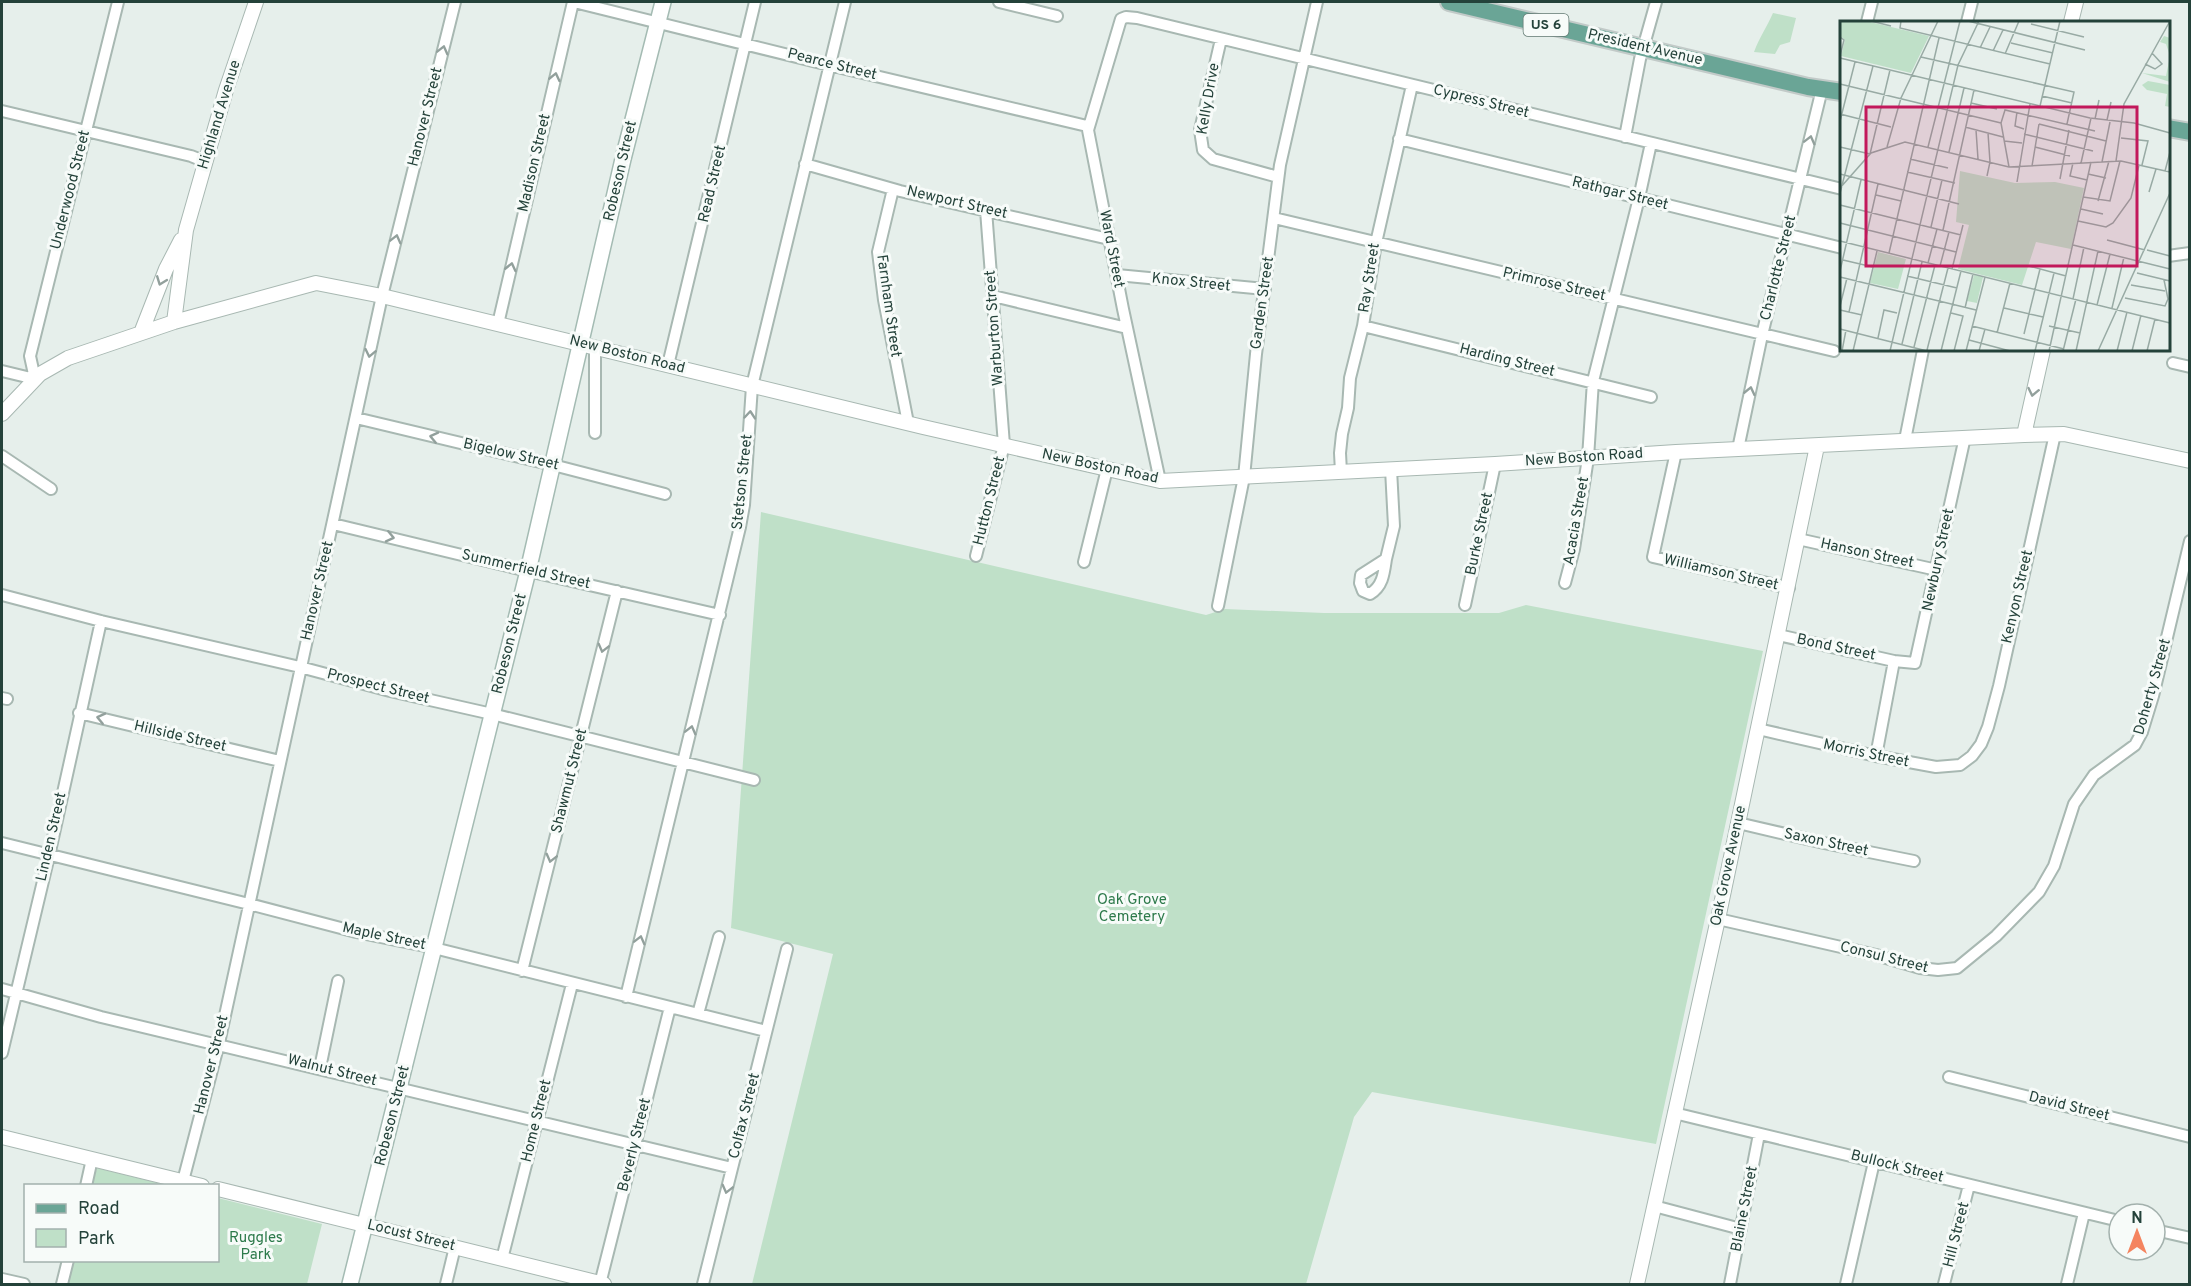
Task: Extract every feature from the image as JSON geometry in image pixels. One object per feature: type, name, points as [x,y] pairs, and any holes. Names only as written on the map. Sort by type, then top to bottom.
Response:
[{"type":"main road","name":"Robeson Street","points":[[350,1284],[553,465],[588,345],[663,2]]},
{"type":"main road","name":"President Avenue","points":[[1449,2],[1840,92]]},
{"type":"main road","points":[[2170,128],[2190,132]]},
{"type":"street","name":"Underwood Street","points":[[35,379],[30,356],[118,2]]},
{"type":"street","name":"Highland Avenue","points":[[174,322],[186,230],[226,90],[256,2]]},
{"type":"street","name":"Hanover Street","points":[[183,1181],[219,1043],[382,296],[455,2]]},
{"type":"street","name":"Pearce Street","points":[[574,2],[1087,126],[1088,130]]},
{"type":"street","name":"Madison Street","points":[[498,324],[574,2]]},
{"type":"street","name":"Read Street","points":[[668,365],[755,2]]},
{"type":"street","name":"Stetson Street","points":[[626,997],[720,615],[744,505],[752,386],[845,2]]},
{"type":"street","points":[[999,2],[1057,16]]},
{"type":"street","name":"Garden Street","points":[[1218,606],[1244,477],[1256,354],[1278,177],[1317,2]]},
{"type":"street","points":[[1625,137],[1656,2]]},
{"type":"street","points":[[1867,21],[1872,2]]},
{"type":"street","points":[[1967,21],[1972,2]]},
{"type":"street","points":[[2071,21],[2076,2]]},
{"type":"street","name":"Cypress Street","points":[[1121,19],[1137,18],[1840,189]]},
{"type":"street","name":"Ward Street","points":[[1121,19],[1088,130],[1160,481]]},
{"type":"street","name":"Kelly Drive","points":[[1221,39],[1200,129],[1203,150],[1213,159],[1278,177]]},
{"type":"street","name":"Ray Street","points":[[1341,472],[1341,434],[1348,408],[1350,378],[1363,326],[1376,243],[1412,85]]},
{"type":"street","name":"Charlotte Street","points":[[1738,448],[1762,335],[1822,89]]},
{"type":"street","points":[[2,111],[191,156],[206,162]]},
{"type":"street","name":"Rathgar Street","points":[[1399,139],[1840,248]]},
{"type":"street","name":"Acacia Street","points":[[1565,583],[1574,549],[1588,458],[1593,381],[1640,198],[1651,143]]},
{"type":"street","name":"Newport Street","points":[[805,164],[893,189],[1109,239]]},
{"type":"street","name":"Farnham Street","points":[[893,189],[878,252],[884,300],[908,423]]},
{"type":"street","name":"Warburton Street","points":[[986,210],[1004,445]]},
{"type":"street","name":"Primrose Street","points":[[1274,218],[1834,351]]},
{"type":"street","name":"Highland Avenue","points":[[141,333],[166,269],[186,230]]},
{"type":"street","points":[[2170,256],[2190,253]]},
{"type":"street","name":"Knox Street","points":[[1117,276],[1265,289]]},
{"type":"street","name":"New Boston Road","points":[[141,333],[316,284],[382,296],[752,386],[1160,481],[1495,464],[1738,448],[2055,434],[2087,438],[2190,461]]},
{"type":"street","points":[[993,296],[1127,328]]},
{"type":"street","name":"Harding Street","points":[[1363,326],[1651,397]]},
{"type":"street","points":[[2,414],[35,379],[68,358],[141,333]]},
{"type":"street","points":[[588,345],[595,433]]},
{"type":"street","points":[[1905,440],[1923,351]]},
{"type":"street","points":[[2024,435],[2043,351]]},
{"type":"street","points":[[2173,363],[2190,367]]},
{"type":"street","points":[[2,371],[35,379]]},
{"type":"street","name":"Bigelow Street","points":[[356,418],[665,494]]},
{"type":"street","name":"Kenyon Street","points":[[1972,756],[1981,744],[1988,728],[2055,434]]},
{"type":"street","name":"Newbury Street","points":[[1894,660],[1915,663],[1965,437]]},
{"type":"street","name":"Hutton Street","points":[[976,556],[1004,445]]},
{"type":"street","name":"Oak Grove Avenue","points":[[1637,1284],[1718,919],[1817,446]]},
{"type":"street","name":"Williamson Street","points":[[1676,452],[1653,557],[1789,588]]},
{"type":"street","points":[[2,456],[51,489]]},
{"type":"street","name":"Burke Street","points":[[1465,605],[1495,464]]},
{"type":"street","points":[[1084,562],[1107,469]]},
{"type":"street","points":[[1386,559],[1394,525],[1391,469]]},
{"type":"street","name":"Summerfield Street","points":[[333,524],[720,615]]},
{"type":"street","name":"Hanson Street","points":[[1798,539],[1937,570]]},
{"type":"street","name":"Doherty Street","points":[[2072,807],[2094,775],[2135,745],[2142,732],[2153,696],[2190,541]]},
{"type":"street","name":"Shawmut Street","points":[[522,971],[617,591]]},
{"type":"street","name":"Prospect Street","points":[[2,595],[754,780]]},
{"type":"street","name":"Linden Street","points":[[2,1053],[49,856],[101,621]]},
{"type":"street","name":"Bond Street","points":[[1778,635],[1894,660]]},
{"type":"street","points":[[1876,756],[1894,660]]},
{"type":"street","name":"Hillside Street","points":[[80,713],[280,761]]},
{"type":"street","name":"Morris Street","points":[[1758,729],[1936,767],[1960,765],[1972,756]]},
{"type":"street","name":"Consul Street","points":[[1718,919],[1876,955],[1920,968],[1938,970],[1957,968],[1996,936],[2039,892],[2054,866],[2072,807]]},
{"type":"street","name":"Saxon Street","points":[[1738,823],[1914,861]]},
{"type":"street","name":"Maple Street","points":[[2,843],[356,932],[433,948],[766,1031]]},
{"type":"street","points":[[698,1014],[719,937]]},
{"type":"street","name":"Colfax Street","points":[[703,1284],[787,949]]},
{"type":"street","points":[[320,1068],[338,981]]},
{"type":"street","name":"Home Street","points":[[502,1259],[572,984]]},
{"type":"street","name":"Walnut Street","points":[[2,989],[101,1017],[219,1043],[400,1089],[732,1168]]},
{"type":"street","name":"Beverly Street","points":[[602,1284],[670,1007]]},
{"type":"street","name":"David Street","points":[[1948,1077],[2190,1137]]},
{"type":"street","name":"Bullock Street","points":[[1674,1113],[2107,1218]]},
{"type":"street","name":"Blaine Street","points":[[1730,1284],[1759,1134]]},
{"type":"street","points":[[2,1137],[197,1184]]},
{"type":"street","points":[[86,1184],[92,1159]]},
{"type":"street","points":[[1846,1284],[1874,1162]]},
{"type":"street","name":"Hill Street","points":[[1944,1284],[1969,1185]]},
{"type":"street","name":"Locust Street","points":[[219,1189],[502,1259],[557,1279],[602,1284]]},
{"type":"street","points":[[1654,1206],[1741,1229]]},
{"type":"street","points":[[2067,1284],[2084,1213]]},
{"type":"street","points":[[2167,1233],[2190,1238]]},
{"type":"street","points":[[446,1284],[455,1247]]},
{"type":"street","points":[[62,1284],[68,1262]]},
{"type":"street","points":[[2,1279],[24,1284]]},
{"type":"green space","points":[[1773,13],[1796,18],[1790,42],[1780,45],[1775,54],[1754,52],[1758,42]]},
{"type":"green space","name":"Oak Grove Cemetery","points":[[761,512],[1206,615],[1225,609],[1324,613],[1499,613],[1526,605],[1763,651],[1656,1144],[1372,1092],[1354,1117],[1306,1284],[752,1284],[833,954],[731,928]]},
{"type":"green space","points":[[97,1168],[162,1184],[92,1184]]},
{"type":"green space","name":"Ruggles Park","points":[[219,1198],[322,1224],[307,1284],[68,1284],[74,1262],[219,1262]]}]
